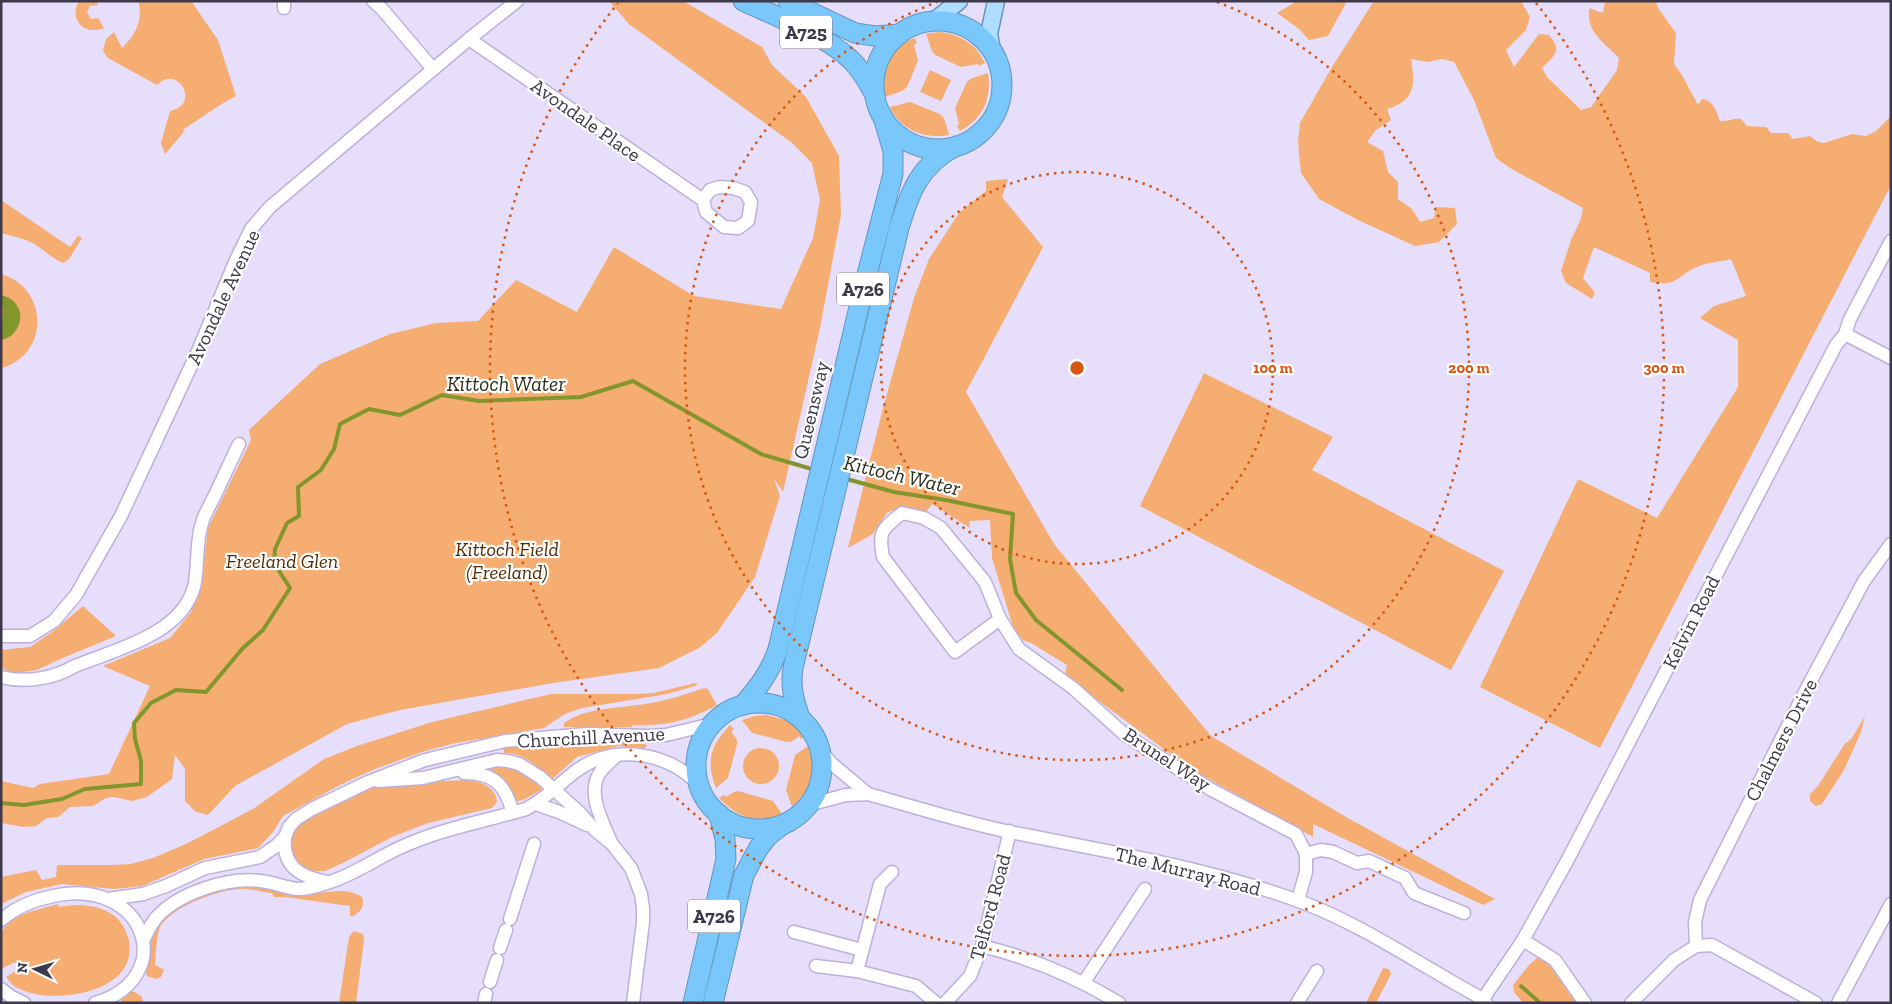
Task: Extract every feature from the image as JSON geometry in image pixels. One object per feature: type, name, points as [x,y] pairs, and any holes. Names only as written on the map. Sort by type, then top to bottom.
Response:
[{"type":"highway","name":"A725","points":[[743,1],[840,50],[862,72],[875,95]]},
{"type":"highway","name":"A725","points":[[788,1],[855,33],[875,36],[900,34]]},
{"type":"highway","name":"A726","points":[[934,21],[961,25],[984,40],[992,51],[1002,83],[996,111],[991,120],[978,134],[956,146],[935,148],[915,144],[896,133],[883,117],[875,95],[875,78],[879,61],[888,46],[900,34],[916,25],[934,21]]},
{"type":"highway","name":"Queensway","points":[[742,705],[760,686],[775,659],[864,286],[893,174],[893,151],[883,117]]},
{"type":"highway","name":"Queensway","points":[[800,718],[792,694],[792,678],[880,299],[904,209],[916,183],[932,163],[939,155],[956,146]]},
{"type":"highway","name":"A726","points":[[713,1003],[748,864],[764,841],[798,816],[808,805],[816,793],[821,779],[822,765],[820,750],[813,733],[800,718],[789,710],[770,704],[756,703],[742,705],[726,712],[712,724],[698,749],[696,771],[699,785],[709,804],[718,814],[732,823],[754,829],[770,828],[785,824]]},
{"type":"highway","name":"A726","points":[[693,1003],[726,859],[725,839],[718,814]]},
{"type":"main road","name":"A726","points":[[934,21],[959,1]]},
{"type":"main road","name":"A726","points":[[992,51],[989,34],[996,1]]},
{"type":"street","points":[[373,1],[433,69]]},
{"type":"street","name":"Avondale Avenue","points":[[1,636],[30,636],[54,621],[76,595],[121,516],[198,351],[235,262],[251,229],[270,207],[516,1]]},
{"type":"street","name":"Avondale Place","points":[[469,39],[703,200]]},
{"type":"street","name":"Kelvin Road","points":[[1485,1001],[1523,940],[1567,861],[1803,406],[1836,345],[1845,334],[1850,319],[1891,241]]},
{"type":"street","points":[[1845,334],[1891,358]]},
{"type":"street","points":[[1,677],[14,680],[40,679],[66,672],[74,666],[148,637],[167,626],[183,609],[194,588],[198,540],[202,522],[239,444]]},
{"type":"street","name":"Brunel Way","points":[[1000,619],[955,652],[883,557],[880,538],[886,527],[902,513],[924,518],[941,528],[985,582],[1000,619],[1019,648],[1073,688],[1124,734],[1210,789],[1296,834],[1306,854]]},
{"type":"street","name":"Chalmers Drive","points":[[1696,946],[1695,922],[1700,900],[1807,688],[1864,581],[1891,544]]},
{"type":"street","name":"Churchill Avenue","points":[[108,899],[142,894],[166,886],[205,868],[260,857],[285,837],[289,827],[296,819],[335,797],[425,760],[505,741],[588,734],[666,735],[712,724]]},
{"type":"street","name":"The Murray Road","points":[[820,750],[831,763],[868,794]]},
{"type":"street","name":"Churchill Avenue","points":[[143,942],[156,918],[168,908],[184,898],[212,886],[240,880],[259,881],[298,889],[310,888],[340,879],[390,852],[436,833],[513,813],[536,804],[577,770],[587,764],[617,755],[628,754],[657,759],[685,772],[699,785]]},
{"type":"street","points":[[612,844],[600,815],[595,792],[598,775],[617,755]]},
{"type":"street","points":[[368,782],[423,778],[497,760],[508,761],[529,768],[612,844],[631,868],[641,894],[643,908],[633,1003]]},
{"type":"street","points":[[444,773],[486,775],[502,786],[513,813]]},
{"type":"street","name":"The Murray Road","points":[[808,805],[846,795],[868,794],[1010,832],[1142,858],[1228,878],[1298,900],[1367,932],[1485,1001]]},
{"type":"street","points":[[536,804],[571,817],[596,830]]},
{"type":"street","name":"Telford Road","points":[[946,1003],[970,976],[982,946],[1010,832]]},
{"type":"street","points":[[285,837],[285,852],[295,870],[313,879],[329,882]]},
{"type":"street","points":[[487,993],[534,844]]},
{"type":"street","points":[[1298,900],[1306,872],[1306,854],[1321,850],[1333,852],[1357,863],[1369,861],[1405,878],[1414,892],[1464,913]]},
{"type":"street","points":[[857,971],[880,884],[892,872]]},
{"type":"street","points":[[1084,982],[1145,889]]},
{"type":"street","points":[[3,917],[18,908],[61,894],[84,894],[108,899],[118,904],[132,916],[141,932],[143,942],[140,966],[130,982],[113,995],[95,1003]]},
{"type":"street","points":[[1838,1003],[1891,904]]},
{"type":"street","points":[[794,932],[862,950]]},
{"type":"street","points":[[1523,940],[1555,960],[1585,1003]]},
{"type":"street","points":[[1631,1003],[1674,960],[1696,946],[1712,945],[1816,1003]]},
{"type":"street","points":[[982,946],[1032,960],[1084,982],[1119,1003]]},
{"type":"street","points":[[816,966],[857,971],[916,986],[936,1003]]},
{"type":"street","points":[[1297,1003],[1317,971]]},
{"type":"street","points":[[5,995],[24,1003]]},
{"type":"green space","points":[[79,1],[98,1],[97,5],[90,6],[87,12],[91,19],[98,18],[104,28],[91,30],[80,25],[76,14]]},
{"type":"green space","points":[[138,1],[191,1],[218,40],[236,96],[184,129],[183,133],[165,154],[161,143],[170,111],[179,108],[184,102],[183,88],[179,82],[173,79],[165,80],[157,85],[108,58],[103,51],[106,39],[114,32],[122,48],[131,38],[139,21],[140,8]]},
{"type":"green space","points":[[609,1],[683,1],[762,47],[772,65],[806,97],[839,156],[841,215],[820,328],[783,492],[774,479],[780,496],[755,577],[717,633],[699,648],[659,668],[553,683],[400,710],[347,724],[235,786],[208,815],[196,812],[185,801],[185,769],[175,755],[172,779],[147,797],[132,801],[114,797],[106,798],[93,806],[70,807],[58,817],[47,818],[36,826],[24,827],[1,823],[1,781],[33,788],[40,784],[109,774],[150,686],[103,666],[170,638],[191,612],[201,585],[208,528],[251,440],[249,430],[320,364],[390,334],[436,323],[478,321],[516,280],[577,312],[614,247],[694,296],[781,309],[813,238],[820,200],[812,163],[792,143],[629,24]]},
{"type":"green space","points":[[1297,1],[1347,1],[1328,36],[1309,40],[1299,29],[1277,13]]},
{"type":"green space","points":[[1374,1],[1521,1],[1530,17],[1526,30],[1506,50],[1514,67],[1539,34],[1549,35],[1556,45],[1556,49],[1553,57],[1542,68],[1547,77],[1581,110],[1591,107],[1617,70],[1619,58],[1593,30],[1590,24],[1589,8],[1603,13],[1605,1],[1656,1],[1658,8],[1676,33],[1674,64],[1698,105],[1702,99],[1709,102],[1714,107],[1720,121],[1741,119],[1747,126],[1766,127],[1771,133],[1788,133],[1793,139],[1810,136],[1818,142],[1824,143],[1852,134],[1866,136],[1876,131],[1889,118],[1891,110],[1891,185],[1600,748],[1480,687],[1578,479],[1657,518],[1738,387],[1738,340],[1700,318],[1714,306],[1746,296],[1731,259],[1701,265],[1676,280],[1659,283],[1650,282],[1650,273],[1594,247],[1583,278],[1595,293],[1592,299],[1566,283],[1561,271],[1571,240],[1581,219],[1583,208],[1510,168],[1496,158],[1474,100],[1454,62],[1442,59],[1427,62],[1411,59],[1413,83],[1408,96],[1397,106],[1387,109],[1391,120],[1376,130],[1367,142],[1383,151],[1388,172],[1398,182],[1398,199],[1412,209],[1420,222],[1434,218],[1436,207],[1455,208],[1457,224],[1439,242],[1415,246],[1358,220],[1319,199],[1301,173],[1298,143],[1300,123],[1332,67]]},
{"type":"green space","points":[[939,32],[954,35],[972,45],[985,63],[979,66],[978,64],[961,67],[935,55],[926,34]]},
{"type":"green space","points":[[915,38],[917,43],[914,45],[918,61],[907,87],[902,91],[885,97],[884,78],[893,54],[906,42]]},
{"type":"green space","points":[[930,70],[951,80],[941,101],[920,92]]},
{"type":"green space","points":[[988,73],[989,91],[984,107],[975,120],[960,131],[957,126],[959,124],[955,108],[967,82],[972,78]]},
{"type":"green space","points":[[910,102],[940,114],[944,118],[949,135],[931,136],[915,132],[901,122],[890,107]]},
{"type":"green space","points":[[1008,179],[1002,197],[1043,247],[966,392],[1054,544],[1211,736],[1346,817],[1495,899],[1483,905],[1313,824],[1313,837],[1191,769],[1065,676],[1067,665],[1023,640],[1014,630],[992,558],[990,520],[969,521],[970,528],[932,504],[926,512],[904,506],[887,513],[873,534],[848,548],[883,408],[914,298],[929,259],[959,213],[986,191],[986,181]]},
{"type":"green space","points":[[1,200],[70,247],[78,236],[82,238],[69,259],[63,263],[24,239],[1,233]]},
{"type":"green space","points":[[1,274],[17,282],[28,293],[35,306],[37,321],[35,336],[28,350],[17,361],[1,368]]},
{"type":"green space","points":[[1204,373],[1333,437],[1312,470],[1504,571],[1451,670],[1140,506]]},
{"type":"green space","points":[[83,606],[116,636],[37,670],[15,673],[1,668],[1,650],[30,647],[52,632]]},
{"type":"green space","points":[[695,683],[698,685],[667,694],[582,708],[565,714],[544,728],[456,743],[425,751],[375,769],[342,784],[283,816],[273,832],[258,848],[204,859],[142,886],[114,889],[62,884],[26,892],[1,904],[1,877],[36,870],[42,880],[56,877],[57,866],[59,865],[131,864],[153,858],[188,843],[253,809],[324,759],[357,746],[432,722],[551,694],[654,693]]},
{"type":"green space","points":[[704,688],[708,689],[717,705],[687,719],[656,725],[633,725],[632,727],[564,727],[564,723],[583,714],[658,702]]},
{"type":"green space","points":[[767,715],[789,721],[806,735],[801,739],[799,736],[791,742],[787,742],[752,733],[742,720]]},
{"type":"green space","points":[[1865,716],[1861,732],[1844,770],[1822,804],[1816,806],[1810,801],[1810,794],[1818,786],[1844,745],[1852,738]]},
{"type":"green space","points":[[730,725],[734,730],[731,731],[737,740],[737,744],[728,778],[716,788],[711,770],[712,754],[718,739]]},
{"type":"green space","points":[[589,740],[634,741],[647,745],[645,748],[618,746],[577,757],[551,780],[524,758],[511,753],[504,753],[503,747]]},
{"type":"green space","points":[[808,746],[813,764],[812,780],[805,794],[793,809],[786,790],[795,755]]},
{"type":"green space","points":[[761,748],[774,753],[779,766],[774,779],[761,784],[748,779],[743,766],[748,753]]},
{"type":"green space","points":[[503,764],[527,773],[542,787],[541,790],[513,803],[476,769]]},
{"type":"green space","points":[[470,780],[484,784],[491,789],[497,802],[492,808],[428,823],[392,837],[325,871],[312,871],[300,866],[293,856],[290,844],[292,833],[299,822],[364,788],[386,783]]},
{"type":"green space","points":[[738,791],[773,801],[782,814],[755,819],[733,810],[719,798]]},
{"type":"green space","points":[[250,885],[297,895],[347,891],[362,897],[363,906],[354,916],[350,916],[350,906],[274,897],[272,893],[242,889],[218,893],[181,908],[163,922],[158,934],[155,965],[164,970],[161,977],[156,979],[147,976],[145,968],[153,934],[157,924],[166,915],[210,891]]},
{"type":"green space","points":[[58,904],[59,907],[91,906],[101,908],[110,913],[124,927],[128,937],[130,948],[127,963],[116,977],[90,991],[57,996],[26,992],[14,986],[6,977],[19,969],[15,962],[1,969],[1,934],[10,922],[18,917],[34,910]]},
{"type":"green space","points":[[354,931],[363,934],[364,940],[356,1003],[339,1003],[349,937]]},
{"type":"green space","points":[[1539,956],[1558,974],[1577,1003],[1523,1003],[1514,992],[1513,985]]},
{"type":"green space","points":[[1383,968],[1389,969],[1391,974],[1376,1003],[1366,1003]]},
{"type":"green space","points":[[129,992],[135,992],[142,997],[143,1003],[121,1003],[122,998]]},
{"type":"shaded area","points":[[1,295],[13,301],[20,311],[20,317],[17,329],[12,335],[1,340],[3,308],[1,305]]},
{"type":"waterway","name":"Kittoch Water","points":[[1,803],[24,805],[62,799],[85,789],[141,784],[141,761],[135,739],[134,723],[151,703],[176,690],[206,692],[242,649],[263,630],[290,588],[274,563],[275,549],[287,523],[299,516],[298,487],[321,470],[334,449],[340,424],[369,409],[400,415],[442,395],[479,401],[581,397],[633,381],[761,454],[815,470]]},
{"type":"waterway","name":"Kittoch Water","points":[[843,478],[894,492],[946,500],[1013,514],[1010,559],[1016,593],[1036,620],[1122,690]]},
{"type":"waterway","name":"Kittoch Water","points":[[1521,986],[1540,1003]]},
{"type":"park label","name":"Kittoch Field (Freeland)","points":[[507,560]]},
{"type":"park label","name":"Freeland Glen","points":[[282,561]]}]
